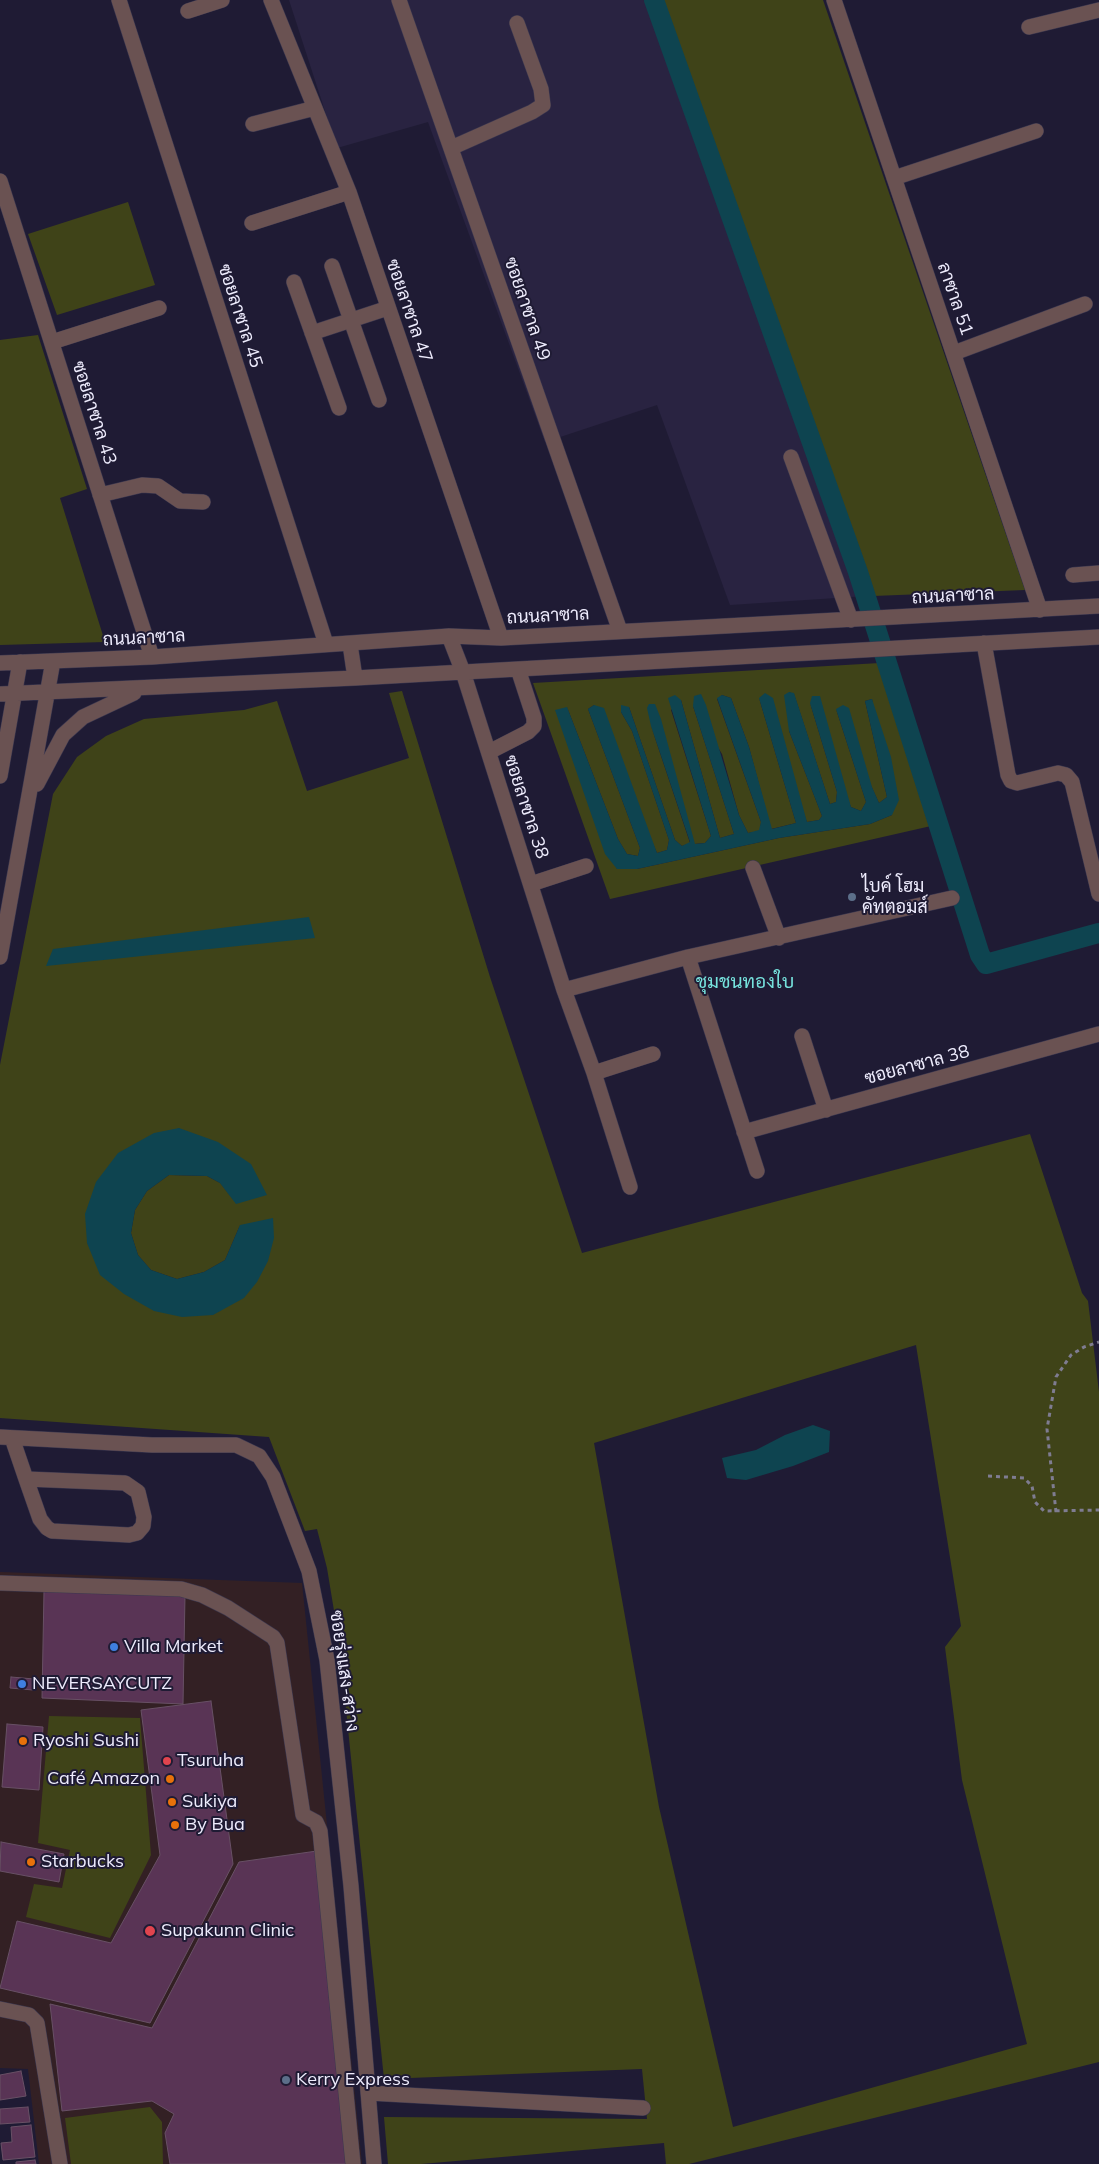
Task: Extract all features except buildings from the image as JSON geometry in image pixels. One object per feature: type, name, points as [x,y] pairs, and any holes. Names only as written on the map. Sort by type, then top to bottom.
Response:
[{"type":"street","name":"ซอยลาซาล 45","points":[[119,0],[326,644]]},
{"type":"street","points":[[188,11],[222,0]]},
{"type":"street","name":"ซอยลาซาล 47","points":[[271,0],[349,192],[501,638]]},
{"type":"street","name":"ซอยลาซาล 49","points":[[399,0],[620,631]]},
{"type":"street","name":"ลาซาล 51","points":[[834,0],[1040,610]]},
{"type":"street","points":[[1029,27],[1099,10]]},
{"type":"street","points":[[450,148],[532,112],[543,105],[541,89],[516,23]]},
{"type":"street","points":[[253,124],[315,108]]},
{"type":"street","points":[[894,178],[1036,131]]},
{"type":"street","name":"ซอยลาซาล 43","points":[[0,181],[152,657]]},
{"type":"street","points":[[252,223],[349,192]]},
{"type":"street","points":[[332,266],[379,400]]},
{"type":"street","points":[[294,282],[339,408]]},
{"type":"street","points":[[954,353],[1085,304]]},
{"type":"street","points":[[52,342],[159,308]]},
{"type":"street","points":[[312,334],[388,308]]},
{"type":"street","points":[[791,457],[851,620]]},
{"type":"street","points":[[100,495],[142,484],[158,486],[180,501],[203,502]]},
{"type":"street","points":[[1073,575],[1099,573]]},
{"type":"street","name":"ถนนลาซาล","points":[[0,663],[152,657],[449,636],[501,638],[1099,606]]},
{"type":"street","name":"ซอยลาซาล 38","points":[[449,636],[463,672],[564,990],[594,1073],[630,1187]]},
{"type":"street","points":[[8,694],[355,678],[1099,636]]},
{"type":"street","points":[[984,643],[1008,775],[1011,781],[1017,783],[1058,773],[1066,775],[1072,782],[1099,894]]},
{"type":"street","points":[[350,644],[355,678]]},
{"type":"street","points":[[0,957],[54,661]]},
{"type":"street","points":[[0,776],[8,694],[20,662]]},
{"type":"street","points":[[489,752],[528,732],[534,726],[534,718],[518,669]]},
{"type":"street","points":[[25,820],[38,782],[63,735],[83,717],[133,693],[173,686]]},
{"type":"street","points":[[531,884],[586,866]]},
{"type":"street","points":[[753,868],[779,938]]},
{"type":"street","points":[[564,990],[688,957],[952,898]]},
{"type":"street","points":[[688,957],[757,1171]]},
{"type":"street","name":"ซอยลาซาล 38","points":[[744,1132],[1099,1034]]},
{"type":"street","points":[[802,1036],[826,1110]]},
{"type":"street","points":[[594,1073],[653,1054]]},
{"type":"street","points":[[6,1437],[26,1479],[40,1519],[47,1528],[52,1531],[130,1535],[137,1534],[142,1526],[144,1517],[138,1492],[125,1483],[26,1479]]},
{"type":"street","name":"ซอยรุ่งแสง-สว่าง","points":[[6,1437],[152,1445],[236,1445],[259,1456],[273,1477],[309,1571],[327,1660],[351,1886],[374,2164]]},
{"type":"street","points":[[0,1583],[181,1590],[202,1595],[228,1608],[273,1637],[277,1643],[303,1815],[316,1822],[320,1831],[353,2164]]},
{"type":"street","points":[[0,2009],[29,2015],[37,2023],[60,2164]]},
{"type":"street","points":[[369,2094],[643,2108]]},
{"type":"path","points":[[1056,1512],[1047,1429],[1056,1377],[1071,1355],[1084,1347],[1099,1342]]},
{"type":"path","points":[[988,1476],[1024,1478],[1032,1486],[1035,1502],[1044,1511],[1099,1510]]},
{"type":"shaded area","points":[[289,0],[645,0],[866,596],[730,605],[657,405],[545,442],[428,122],[337,148]]},
{"type":"shaded area","points":[[661,0],[823,0],[1025,590],[873,596]]},
{"type":"shaded area","points":[[128,202],[155,285],[57,315],[28,234]]},
{"type":"shaded area","points":[[38,335],[87,489],[60,498],[105,642],[0,645],[0,340]]},
{"type":"shaded area","points":[[880,663],[931,826],[610,899],[533,683]],"holes":[[[789,692],[794,694],[830,804],[836,802],[837,792],[810,703],[851,807],[861,811],[866,802],[836,709],[879,803],[887,797],[865,701],[872,699],[892,815],[870,824],[779,838],[637,869],[617,869],[567,707],[618,839],[627,854],[638,856],[640,848],[588,709],[594,705],[657,853],[667,850],[669,840],[632,731],[621,712],[629,707],[675,840],[682,846],[690,843],[651,726],[694,844],[705,843],[711,836],[671,710],[681,700],[720,838],[734,834],[693,706],[722,754],[739,815],[748,833],[760,831],[761,822],[717,699],[722,695],[731,698],[749,747],[771,829],[796,823],[759,698],[807,822],[819,820],[822,816],[789,731]]]},
{"type":"shaded area","points":[[402,691],[490,977],[582,1253],[1030,1134],[1082,1293],[1088,1301],[1099,1392],[1099,2062],[689,2164],[666,2164],[664,2143],[421,2164],[388,2164],[384,2117],[647,2119],[642,2069],[384,2079],[339,1641],[327,1568],[317,1529],[305,1531],[269,1437],[0,1418],[0,1065],[53,794],[77,757],[106,736],[144,719],[244,710],[277,701],[307,791],[409,758],[389,693]],"holes":[[[179,1128],[236,1204],[220,1183],[207,1176],[169,1175],[147,1191],[135,1210],[131,1233],[138,1255],[151,1270],[177,1279],[204,1272],[225,1260],[240,1225],[213,1315],[87,1243]],[[916,1345],[961,1626],[945,1647],[962,1780],[1027,2044],[733,2127],[659,1807],[594,1443]]]},
{"type":"shaded area","points":[[789,692],[794,693],[830,804],[836,802],[837,792],[810,703],[812,696],[820,696],[851,807],[861,811],[866,802],[836,709],[843,705],[849,708],[872,787],[879,803],[887,797],[865,701],[872,699],[891,757],[899,800],[892,815],[870,824],[779,838],[637,869],[617,869],[605,854],[555,710],[567,707],[618,839],[627,854],[638,856],[640,848],[588,709],[594,705],[604,708],[657,853],[667,850],[669,840],[632,731],[621,712],[621,705],[629,707],[675,840],[682,846],[690,842],[651,726],[647,708],[649,704],[655,704],[661,719],[695,844],[705,843],[711,836],[668,698],[675,695],[681,700],[720,838],[734,834],[693,706],[694,696],[701,694],[706,705],[739,815],[748,833],[759,830],[761,822],[717,698],[722,695],[731,698],[749,747],[772,829],[796,823],[759,698],[765,693],[773,698],[807,822],[819,820],[822,816],[789,731],[784,695]]},
{"type":"shaded area","points":[[309,917],[315,938],[46,966],[53,949]]},
{"type":"shaded area","points":[[179,1128],[218,1142],[251,1164],[267,1195],[236,1204],[220,1183],[207,1176],[169,1175],[147,1191],[135,1210],[131,1233],[138,1255],[151,1270],[177,1279],[204,1272],[225,1260],[240,1225],[273,1218],[274,1238],[268,1261],[257,1282],[244,1298],[213,1315],[182,1317],[154,1311],[124,1294],[100,1275],[87,1243],[85,1214],[96,1182],[118,1153],[154,1133]]},
{"type":"shaded area","points":[[813,1425],[830,1431],[829,1452],[793,1466],[746,1480],[727,1478],[722,1458],[756,1450],[785,1435]]},
{"type":"shaded area","points":[[0,1572],[302,1583],[362,2164],[39,2164],[28,2069],[0,2068]]},
{"type":"shaded area","points":[[49,1716],[140,1718],[151,1855],[110,1938],[26,1917],[34,1884],[62,1888],[70,1850],[38,1843]]},
{"type":"shaded area","points":[[150,2107],[162,2122],[163,2164],[71,2164],[65,2118]]},
{"type":"waterway","points":[[654,0],[858,572],[980,955],[986,964],[1099,933]]},
{"type":"place","name":"ไบค์ โฮม คัทตอมส์","points":[[852,897]]},
{"type":"place","name":"Villa Market","points":[[114,1647]]},
{"type":"place","name":"NEVERSAYCUTZ","points":[[22,1684]]},
{"type":"place","name":"Ryoshi Sushi","points":[[23,1741]]},
{"type":"place","name":"Tsuruha","points":[[167,1761]]},
{"type":"place","name":"Café Amazon","points":[[170,1779]]},
{"type":"place","name":"Sukiya","points":[[172,1802]]},
{"type":"place","name":"By Bua","points":[[175,1825]]},
{"type":"place","name":"Starbucks","points":[[31,1862]]},
{"type":"place","name":"Supakunn Clinic","points":[[150,1931]]},
{"type":"place","name":"Kerry Express","points":[[286,2080]]},
{"type":"district","name":"ชุมชนทองใบ","points":[[745,982]]}]
